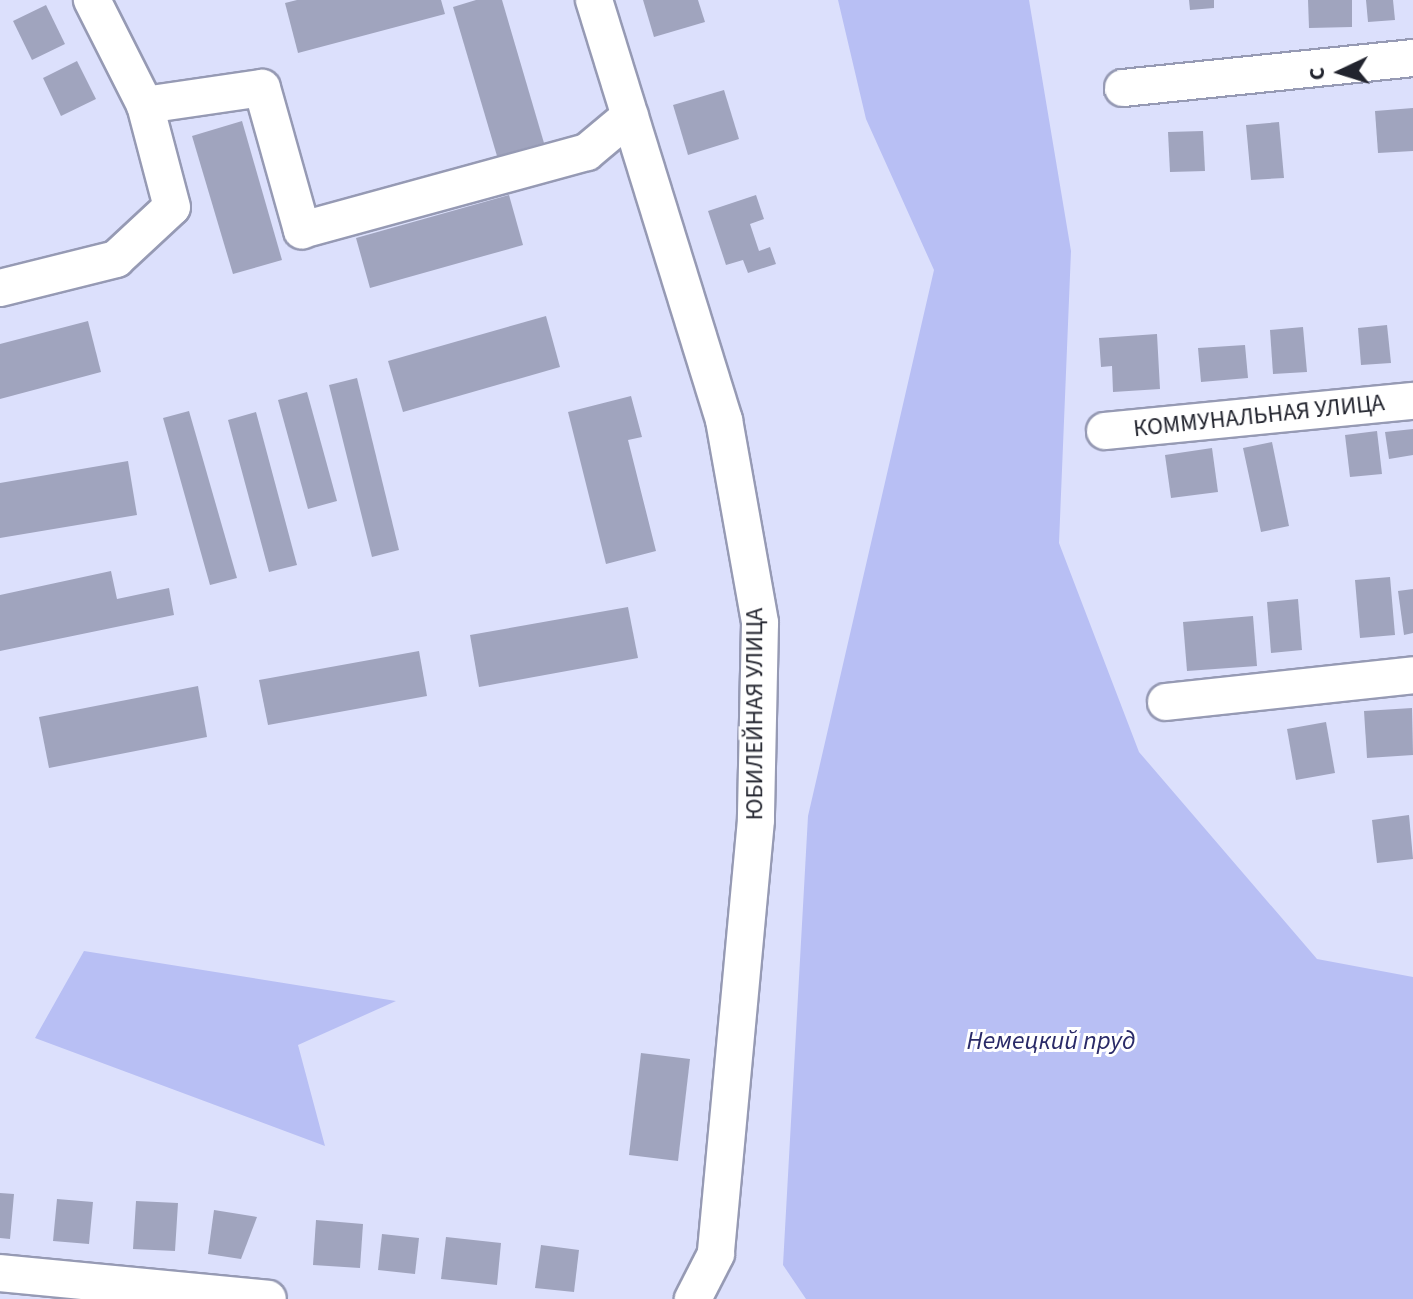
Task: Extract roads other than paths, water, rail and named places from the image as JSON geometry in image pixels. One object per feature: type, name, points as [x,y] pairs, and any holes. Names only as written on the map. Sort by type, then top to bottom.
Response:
[{"type":"street","points":[[0,288],[116,259],[172,207],[145,105],[92,0]]},
{"type":"street","name":"ЮБИЛЕЙНАЯ УЛИЦА","points":[[594,0],[724,420],[760,623],[756,820],[716,1254],[693,1299]]},
{"type":"street","points":[[1123,88],[1413,58]]},
{"type":"street","points":[[145,105],[262,88],[302,230],[587,152],[630,116]]},
{"type":"street","name":"КОММУНАЛЬНАЯ УЛИЦА","points":[[1105,431],[1413,401]]},
{"type":"street","points":[[1166,702],[1413,675]]},
{"type":"street","points":[[0,1273],[268,1299]]},
{"type":"water","name":"Немецкий пруд","points":[[838,0],[1029,0],[1071,251],[1059,543],[1139,752],[1317,959],[1413,977],[1413,1299],[806,1299],[783,1265],[808,816],[934,270],[866,119]]},
{"type":"water","points":[[84,951],[396,1001],[298,1045],[325,1146],[35,1038]]}]
